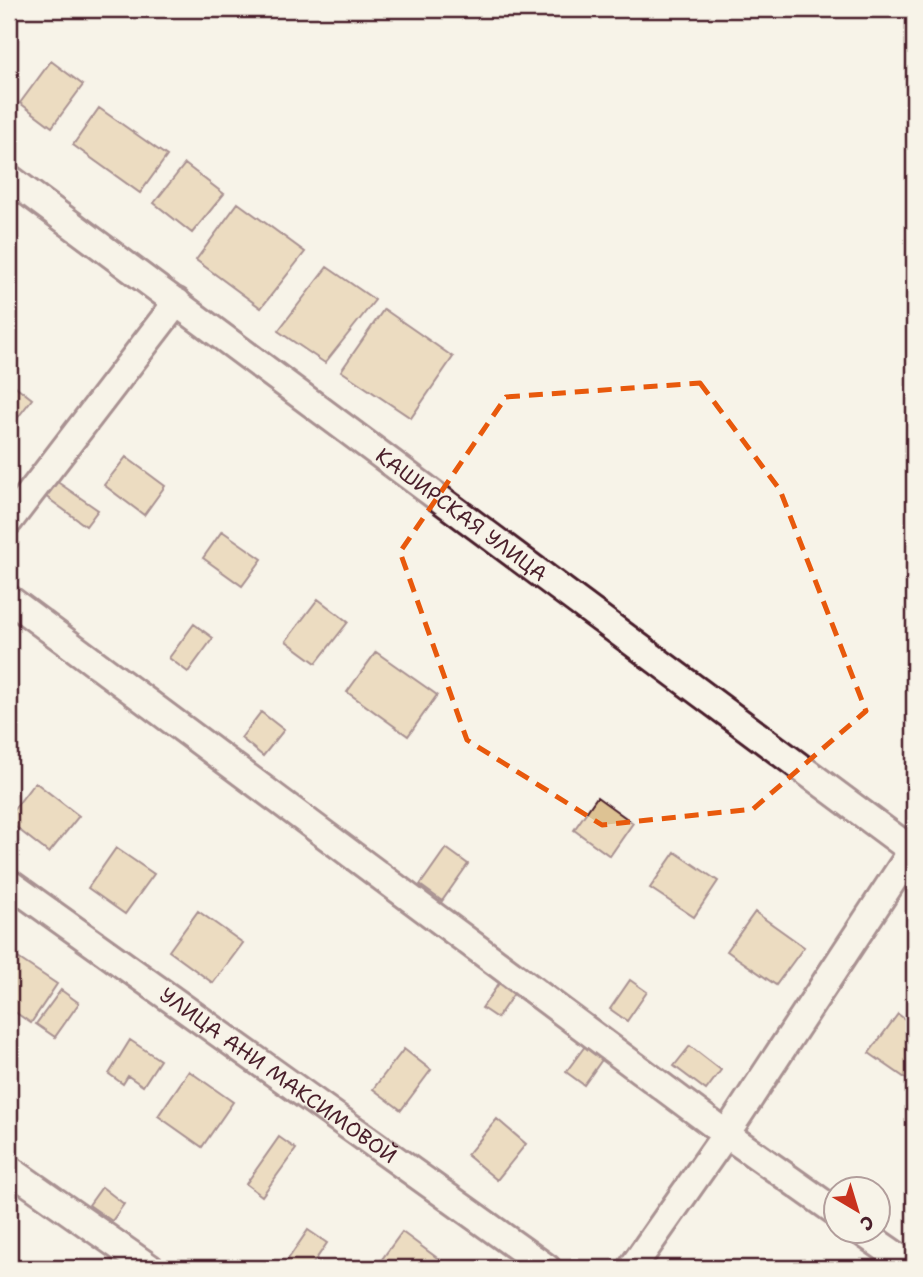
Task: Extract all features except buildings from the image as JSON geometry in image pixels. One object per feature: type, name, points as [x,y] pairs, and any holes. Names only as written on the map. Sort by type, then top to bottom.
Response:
[{"type":"street","name":"КАШИРСКАЯ УЛИЦА","points":[[9,178],[913,852]]},
{"type":"street","points":[[9,521],[177,302]]},
{"type":"street","points":[[9,599],[822,1203]]},
{"type":"street","points":[[632,1268],[726,1134],[913,852]]},
{"type":"street","name":"УЛИЦА АНИ МАКСИМОВОЙ","points":[[9,883],[547,1268]]},
{"type":"street","points":[[9,1169],[150,1268]]},
{"type":"street","points":[[883,1246],[914,1268]]},
{"type":"highlighted area","points":[[700,383],[780,490],[866,711],[753,809],[602,825],[467,740],[400,552],[506,397]]}]
